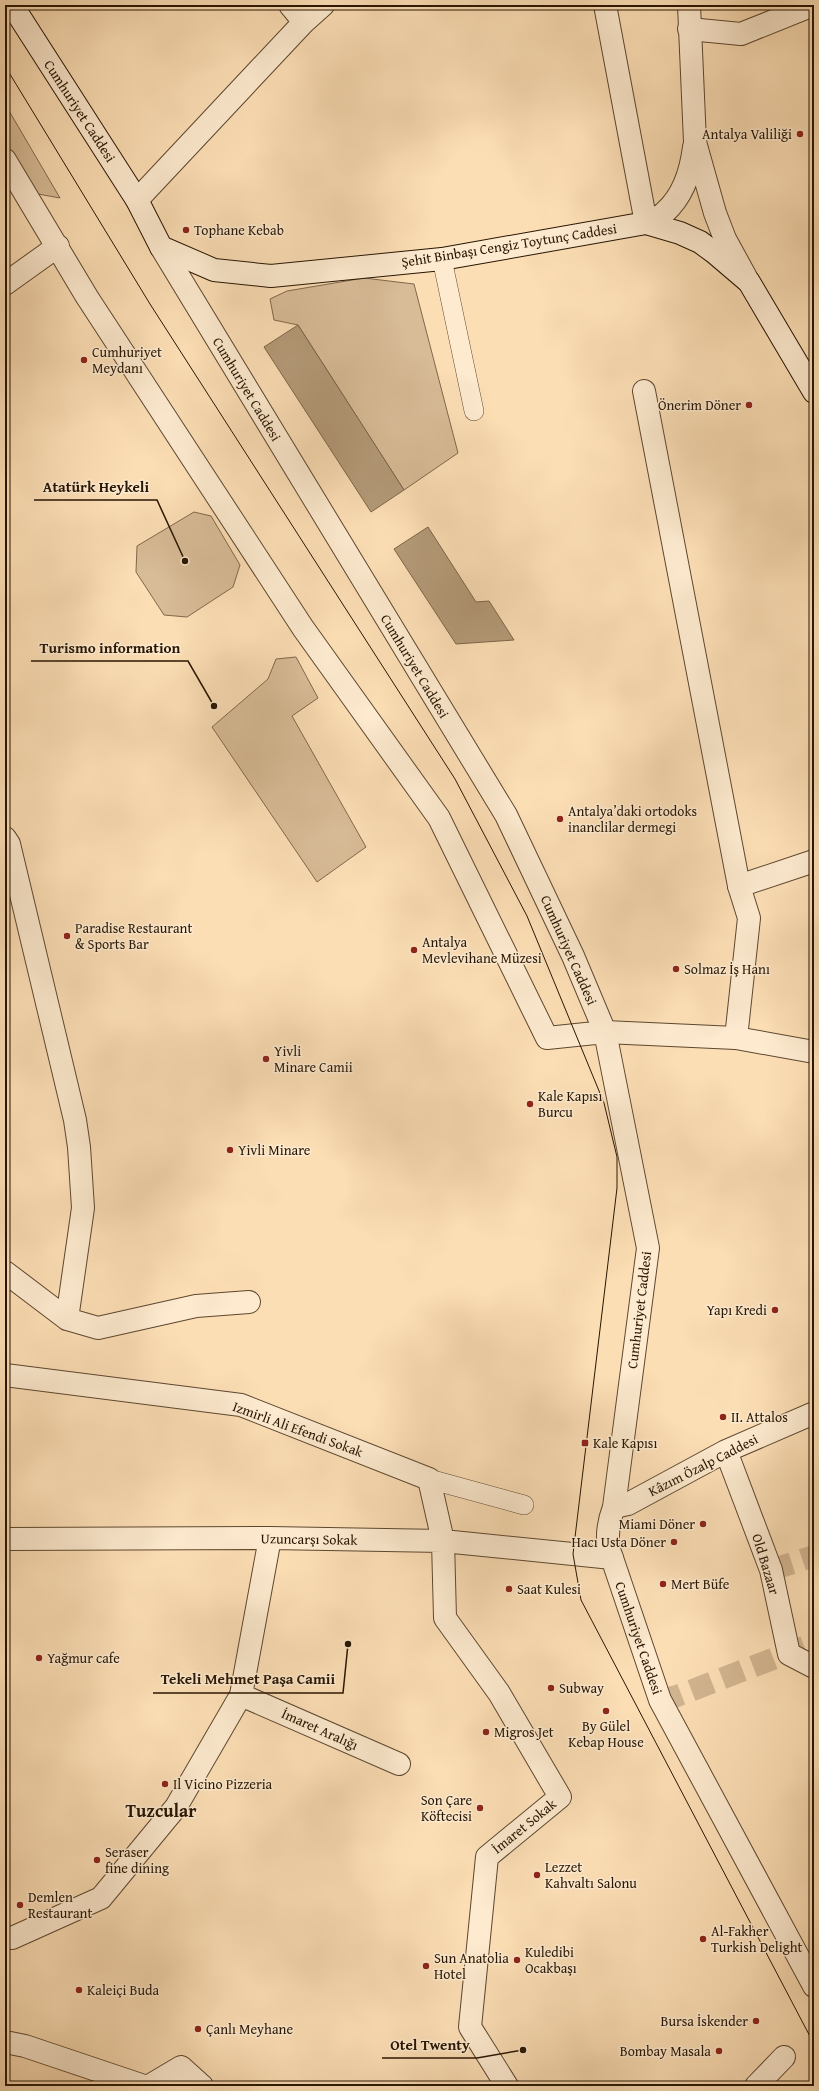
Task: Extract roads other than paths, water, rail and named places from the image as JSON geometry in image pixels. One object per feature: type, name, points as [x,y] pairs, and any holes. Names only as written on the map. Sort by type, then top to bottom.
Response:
[{"type":"street","name":"Cumhuriyet Caddesi","points":[[12,5],[137,200],[161,247],[506,815],[573,956],[605,1032],[648,1248],[614,1506],[608,1522],[608,1549],[660,1700],[814,1986]]},
{"type":"street","points":[[290,5],[304,22]]},
{"type":"street","points":[[137,200],[304,22],[323,5]]},
{"type":"street","points":[[605,5],[646,223],[665,213],[676,199],[691,171],[695,142]]},
{"type":"street","name":"Şehit Binbaşı Cengiz Toytunç Caddesi","points":[[689,5],[688,29],[695,142],[715,213],[725,239],[814,392]]},
{"type":"street","points":[[688,29],[741,34],[813,5]]},
{"type":"street","points":[[5,160],[88,297],[303,628],[439,818],[547,1038],[605,1032],[736,1038],[814,1052]]},
{"type":"street","name":"Şehit Binbaşı Cengiz Toytunç Caddesi","points":[[161,247],[214,270],[271,276],[442,258],[646,223],[680,233],[700,242],[749,282]]},
{"type":"street","points":[[5,284],[58,246]]},
{"type":"street","points":[[644,391],[739,886],[749,918],[736,1038]]},
{"type":"street","points":[[5,838],[9,844],[70,1097],[79,1147],[83,1208],[67,1319]]},
{"type":"street","points":[[739,886],[814,861]]},
{"type":"street","points":[[5,1272],[67,1319],[98,1328],[196,1306],[249,1302]]},
{"type":"street","name":"Izmirli Ali Efendi Sokak","points":[[5,1375],[241,1405],[429,1479]]},
{"type":"street","name":"Kâzım Özalp Caddesi","points":[[614,1506],[628,1504],[726,1451],[814,1413]]},
{"type":"street","name":"Old Bazaar","points":[[726,1451],[771,1570],[790,1654],[814,1667]]},
{"type":"street","points":[[429,1479],[443,1540]]},
{"type":"street","points":[[5,1938],[12,1938],[101,1898],[176,1807],[241,1694],[270,1538]]},
{"type":"street","name":"Uzuncarşı Sokak","points":[[5,1539],[270,1538],[443,1540],[612,1558]]},
{"type":"street","name":"İmaret Sokak","points":[[443,1540],[444,1618],[499,1692],[560,1797],[487,1857],[470,2027],[507,2086]]},
{"type":"street","name":"İmaret Aralığı","points":[[241,1694],[399,1764]]},
{"type":"street","points":[[5,2042],[25,2046],[144,2086]]},
{"type":"street","points":[[756,2086],[784,2057]]},
{"type":"street","points":[[150,2086],[181,2067],[202,2086]]},
{"type":"lane","points":[[442,258],[474,411]]},
{"type":"lane","points":[[429,1479],[524,1505]]},
{"type":"tunnel","points":[[771,1570],[814,1556]]},
{"type":"tunnel","points":[[660,1700],[677,1696],[814,1643]]},
{"type":"tram line","points":[[5,66],[150,304],[455,779],[527,916],[604,1103],[617,1157],[617,1188],[573,1554],[581,1600],[814,2044]]},
{"type":"place","name":"Antalya Valiliği","points":[[800,134]]},
{"type":"place","name":"Tophane Kebab","points":[[186,230]]},
{"type":"place","name":"Cumhuriyet Meydanı","points":[[84,360]]},
{"type":"place","name":"Önerim Döner","points":[[749,405]]},
{"type":"place","name":"Atatürk Heykeli","points":[[185,561]]},
{"type":"place","name":"Turismo information","points":[[214,706]]},
{"type":"place","name":"Antalya’daki ortodoks inanclilar dermegi","points":[[560,819]]},
{"type":"place","name":"Paradise Restaurant & Sports Bar","points":[[67,936]]},
{"type":"place","name":"Antalya Mevlevihane Müzesi","points":[[414,950]]},
{"type":"place","name":"Solmaz İş Hanı","points":[[676,969]]},
{"type":"place","name":"Yivli Minare Camii","points":[[266,1059]]},
{"type":"place","name":"Kale Kapısı Burcu","points":[[530,1104]]},
{"type":"place","name":"Yivli Minare","points":[[230,1150]]},
{"type":"place","name":"Yapı Kredi","points":[[775,1310]]},
{"type":"place","name":"II. Attalos","points":[[723,1417]]},
{"type":"place","name":"Kale Kapısı","points":[[585,1443]]},
{"type":"place","name":"Miami Döner","points":[[703,1524]]},
{"type":"place","name":"Hacı Usta Döner","points":[[674,1542]]},
{"type":"place","name":"Mert Büfe","points":[[663,1584]]},
{"type":"place","name":"Saat Kulesi","points":[[509,1589]]},
{"type":"place","name":"Tekeli Mehmet Paşa Camii","points":[[348,1644]]},
{"type":"place","name":"Yağmur cafe","points":[[39,1658]]},
{"type":"place","name":"Subway","points":[[551,1688]]},
{"type":"place","name":"By Gülel Kebap House","points":[[606,1711]]},
{"type":"place","name":"Migros Jet","points":[[486,1732]]},
{"type":"place","name":"Il Vicino Pizzeria","points":[[165,1784]]},
{"type":"place","name":"Son Çare Köftecisi","points":[[480,1808]]},
{"type":"place","name":"Seraser fine dining","points":[[97,1860]]},
{"type":"place","name":"Lezzet Kahvaltı Salonu","points":[[537,1875]]},
{"type":"place","name":"Demlen Restaurant","points":[[20,1905]]},
{"type":"place","name":"Al-Fakher Turkish Delight","points":[[703,1939]]},
{"type":"place","name":"Kuledibi Ocakbaşı","points":[[517,1960]]},
{"type":"place","name":"Sun Anatolia Hotel","points":[[426,1966]]},
{"type":"place","name":"Kaleiçi Buda","points":[[79,1990]]},
{"type":"place","name":"Bursa İskender","points":[[756,2021]]},
{"type":"place","name":"Çanlı Meyhane","points":[[198,2029]]},
{"type":"place","name":"Otel Twenty","points":[[523,2050]]},
{"type":"place","name":"Bombay Masala","points":[[719,2051]]},
{"type":"district","name":"Tuzcular","points":[[161,1811]]}]
